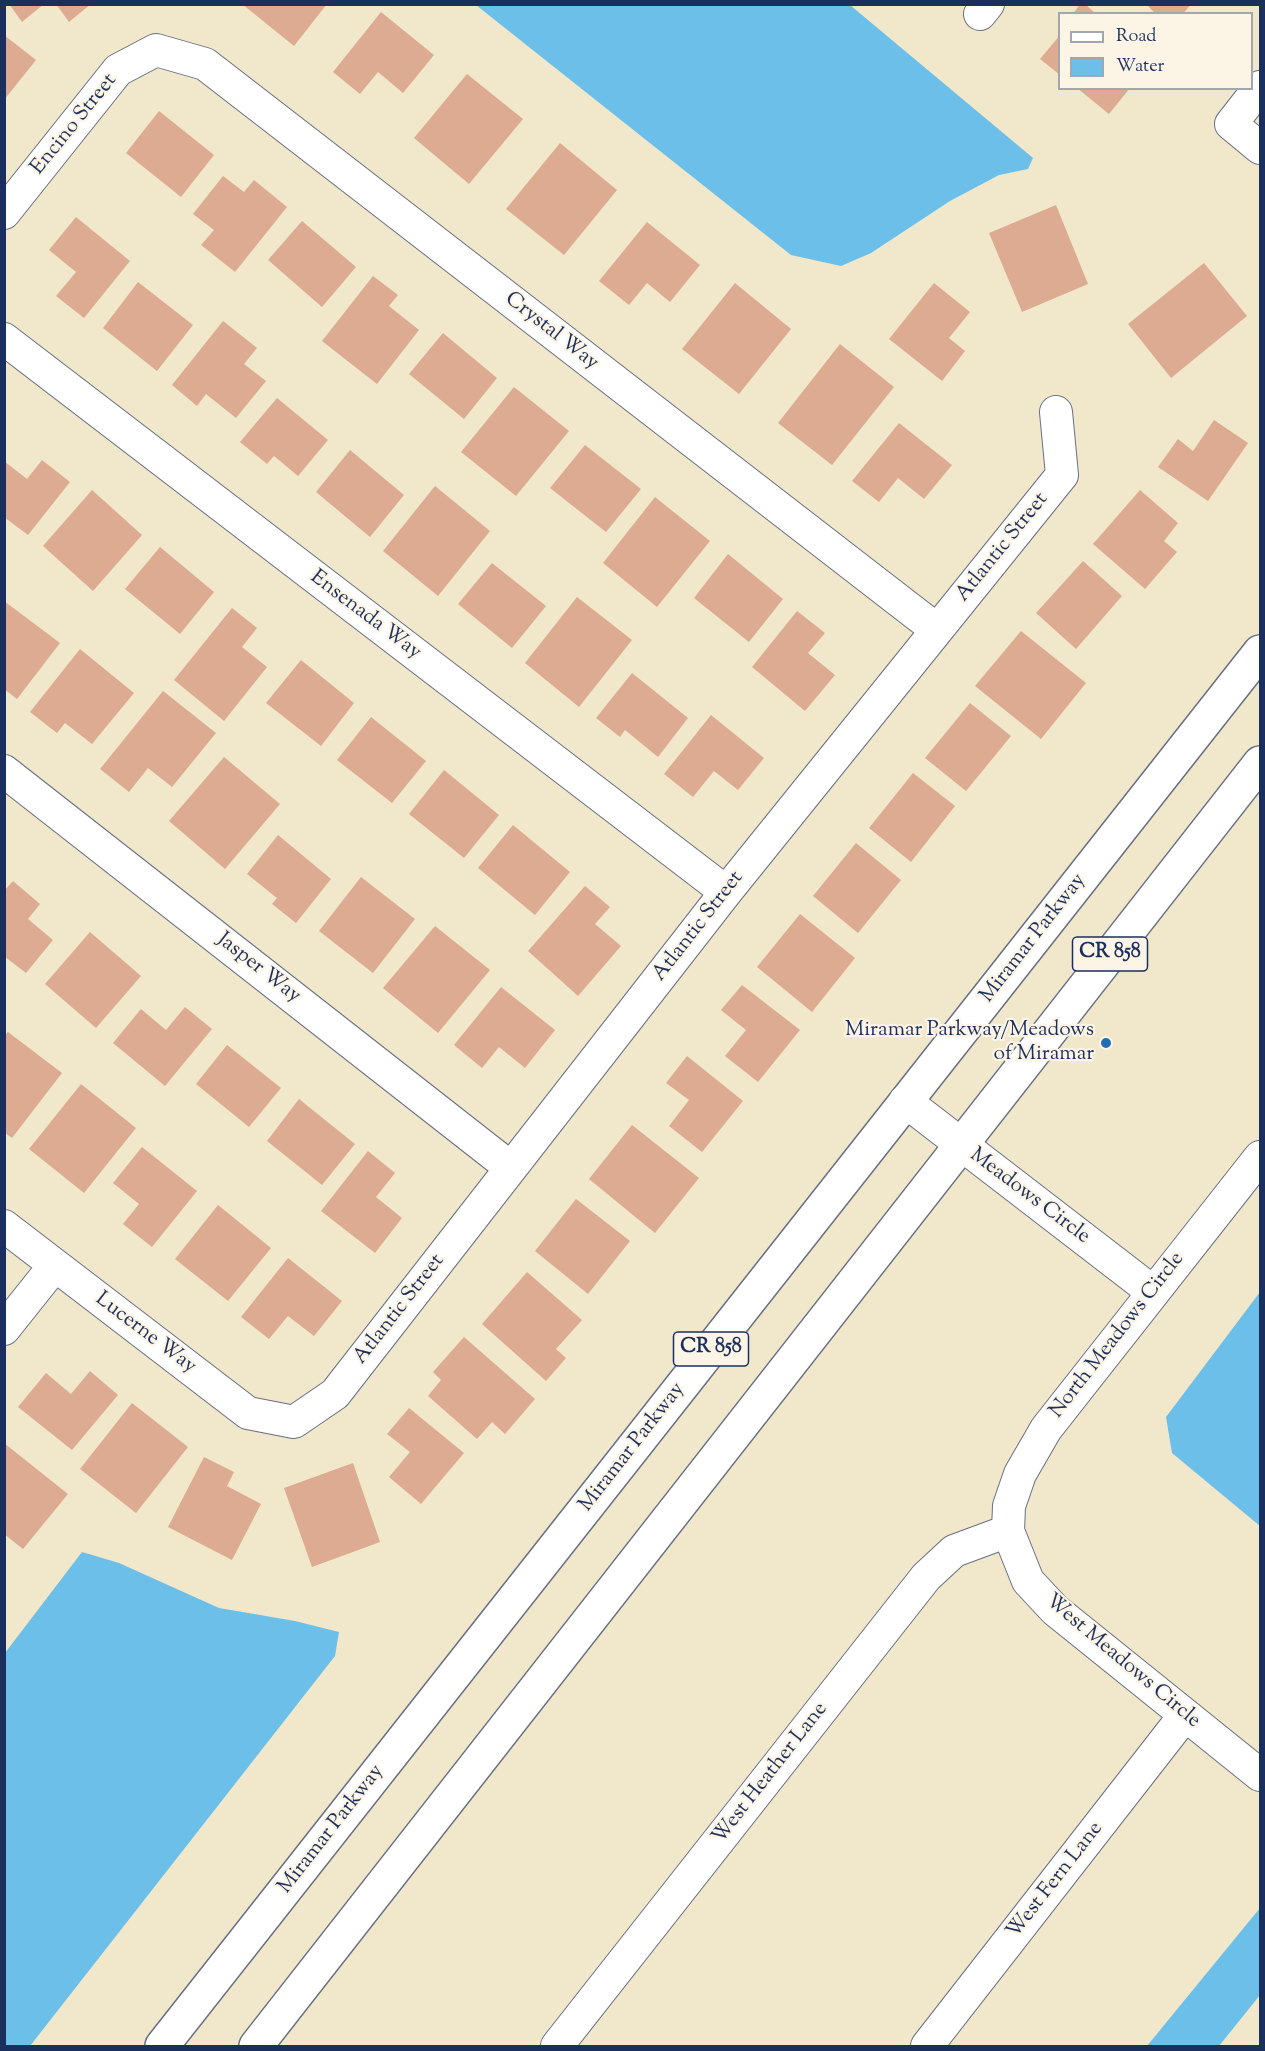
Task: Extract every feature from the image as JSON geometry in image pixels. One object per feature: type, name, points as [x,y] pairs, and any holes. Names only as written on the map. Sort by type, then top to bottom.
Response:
[{"type":"main road","name":"Miramar Parkway","points":[[162,2046],[1260,652]]},
{"type":"main road","name":"CR 858","points":[[256,2046],[1260,763]]},
{"type":"street","name":"Encino Street","points":[[4,213],[118,70],[156,50]]},
{"type":"street","name":"Crystal Way","points":[[156,50],[205,64],[937,630]]},
{"type":"street","points":[[1260,87],[1231,124],[1260,148]]},
{"type":"street","name":"Ensenada Way","points":[[4,339],[726,892]]},
{"type":"street","name":"Atlantic Street","points":[[294,1422],[335,1394],[726,892],[1062,475],[1056,412]]},
{"type":"street","name":"Jasper Way","points":[[4,771],[511,1168]]},
{"type":"street","name":"Meadows Circle","points":[[905,1101],[1153,1292]]},
{"type":"street","name":"North Meadows Circle","points":[[1008,1531],[1009,1506],[1020,1474],[1046,1429],[1260,1157]]},
{"type":"street","name":"Lucerne Way","points":[[4,1226],[249,1413],[294,1422]]},
{"type":"street","points":[[4,1329],[55,1265]]},
{"type":"street","name":"West Meadows Circle","points":[[1008,1531],[1028,1581],[1055,1610],[1260,1775]]},
{"type":"street","name":"West Heather Lane","points":[[557,2046],[926,1577],[954,1551],[1008,1531]]},
{"type":"street","name":"West Fern Lane","points":[[927,2046],[1185,1715]]},
{"type":"water","points":[[476,5],[850,5],[1033,158],[1028,169],[999,175],[950,201],[871,253],[841,266],[791,255]]},
{"type":"water","points":[[1260,1292],[1260,1526],[1172,1453],[1166,1417]]},
{"type":"water","points":[[82,1552],[119,1563],[219,1608],[295,1621],[339,1632],[335,1656],[30,2046],[5,2046],[5,1653]]},
{"type":"water","points":[[1260,1908],[1260,1995],[1219,2046],[1147,2046]]},
{"type":"building","points":[[9,4],[44,4],[22,22]]},
{"type":"building","points":[[56,4],[91,4],[69,22]]},
{"type":"building","points":[[242,4],[327,4],[294,46]]},
{"type":"building","points":[[1080,4],[1085,4],[1094,12],[1074,12]]},
{"type":"building","points":[[1146,4],[1191,4],[1185,12],[1154,12]]},
{"type":"building","points":[[381,12],[434,55],[403,93],[378,72],[360,94],[333,72]]},
{"type":"building","points":[[4,35],[36,60],[4,100]]},
{"type":"building","points":[[1058,37],[1058,73],[1040,59]]},
{"type":"building","points":[[467,74],[523,119],[469,184],[414,138]]},
{"type":"building","points":[[1079,90],[1128,90],[1109,114]]},
{"type":"building","points":[[159,111],[214,155],[181,197],[126,153]]},
{"type":"building","points":[[560,143],[617,190],[564,255],[506,209]]},
{"type":"building","points":[[223,176],[244,192],[254,180],[287,207],[235,272],[201,245],[214,230],[193,214]]},
{"type":"building","points":[[1056,205],[1088,284],[1022,312],[989,233]]},
{"type":"building","points":[[76,217],[130,261],[84,318],[56,296],[76,272],[49,250]]},
{"type":"building","points":[[302,221],[356,267],[322,307],[268,260]]},
{"type":"building","points":[[647,222],[700,265],[670,302],[647,283],[629,305],[599,281]]},
{"type":"building","points":[[1204,263],[1247,316],[1171,378],[1128,324]]},
{"type":"building","points":[[373,276],[398,295],[389,306],[419,330],[377,384],[322,341]]},
{"type":"building","points":[[138,282],[193,325],[157,371],[103,328]]},
{"type":"building","points":[[735,283],[791,329],[739,394],[682,349]]},
{"type":"building","points":[[934,283],[970,312],[949,338],[965,351],[942,381],[889,339]]},
{"type":"building","points":[[223,321],[257,348],[244,364],[266,381],[236,418],[206,394],[197,406],[172,385]]},
{"type":"building","points":[[443,333],[497,378],[464,419],[409,374]]},
{"type":"building","points":[[840,344],[894,387],[832,465],[778,423]]},
{"type":"building","points":[[514,387],[569,431],[516,496],[461,452]]},
{"type":"building","points":[[277,398],[328,440],[298,476],[274,456],[267,464],[240,442]]},
{"type":"building","points":[[1214,420],[1248,443],[1208,501],[1158,467],[1178,439],[1193,451]]},
{"type":"building","points":[[899,423],[952,465],[924,499],[898,478],[879,502],[852,481]]},
{"type":"building","points":[[585,445],[641,489],[606,532],[550,488]]},
{"type":"building","points":[[350,450],[404,495],[370,537],[316,492]]},
{"type":"building","points":[[42,460],[70,482],[28,535],[4,517],[4,461],[27,479]]},
{"type":"building","points":[[435,486],[490,531],[438,596],[383,551]]},
{"type":"building","points":[[92,490],[142,535],[93,591],[43,546]]},
{"type":"building","points":[[1140,490],[1178,523],[1164,541],[1177,552],[1145,589],[1093,544]]},
{"type":"building","points":[[655,497],[710,541],[657,607],[603,563]]},
{"type":"building","points":[[160,547],[214,592],[180,634],[125,589]]},
{"type":"building","points":[[728,554],[783,599],[749,642],[694,598]]},
{"type":"building","points":[[1083,561],[1122,596],[1076,649],[1036,613]]},
{"type":"building","points":[[492,563],[546,606],[512,648],[458,604]]},
{"type":"building","points":[[577,597],[632,640],[579,707],[525,663]]},
{"type":"building","points":[[4,601],[60,643],[17,699],[4,689]]},
{"type":"building","points":[[232,608],[257,628],[242,647],[267,667],[224,721],[174,680]]},
{"type":"building","points":[[797,611],[825,633],[808,653],[835,675],[805,711],[752,667]]},
{"type":"building","points":[[1021,631],[1086,683],[1041,739],[975,686]]},
{"type":"building","points":[[80,649],[134,693],[92,744],[65,723],[57,733],[30,712]]},
{"type":"building","points":[[301,660],[354,703],[321,746],[266,703]]},
{"type":"building","points":[[632,673],[688,718],[658,757],[625,730],[620,737],[596,718]]},
{"type":"building","points":[[163,691],[216,733],[172,787],[148,768],[129,792],[100,769]]},
{"type":"building","points":[[970,703],[1011,736],[966,791],[925,758]]},
{"type":"building","points":[[711,715],[764,758],[738,790],[714,771],[693,797],[664,774]]},
{"type":"building","points":[[371,717],[426,761],[392,803],[337,760]]},
{"type":"building","points":[[224,757],[280,804],[225,869],[169,821]]},
{"type":"building","points":[[444,770],[499,815],[464,858],[409,814]]},
{"type":"building","points":[[913,773],[955,806],[911,862],[869,828]]},
{"type":"building","points":[[513,825],[570,872],[535,915],[478,868]]},
{"type":"building","points":[[278,835],[331,879],[296,923],[272,904],[277,898],[247,874]]},
{"type":"building","points":[[856,843],[901,880],[858,933],[813,896]]},
{"type":"building","points":[[361,877],[415,919],[373,973],[319,931]]},
{"type":"building","points":[[13,881],[40,904],[28,919],[53,940],[26,973],[4,956],[4,891]]},
{"type":"building","points":[[585,886],[610,907],[595,924],[621,946],[578,996],[528,951]]},
{"type":"building","points":[[800,914],[855,958],[812,1012],[757,967]]},
{"type":"building","points":[[435,926],[490,970],[438,1033],[383,988]]},
{"type":"building","points":[[90,932],[141,976],[96,1028],[45,984]]},
{"type":"building","points":[[742,985],[800,1030],[758,1082],[725,1056],[746,1030],[721,1010]]},
{"type":"building","points":[[501,987],[555,1030],[525,1068],[499,1047],[482,1068],[454,1045]]},
{"type":"building","points":[[185,1007],[212,1029],[165,1086],[113,1043],[141,1009],[166,1030]]},
{"type":"building","points":[[8,1032],[62,1073],[12,1138],[4,1132],[4,1036]]},
{"type":"building","points":[[227,1045],[281,1088],[249,1127],[196,1084]]},
{"type":"building","points":[[687,1056],[743,1101],[702,1152],[669,1126],[689,1100],[666,1083]]},
{"type":"building","points":[[81,1084],[136,1128],[84,1193],[29,1149]]},
{"type":"building","points":[[299,1099],[355,1144],[322,1185],[267,1141]]},
{"type":"building","points":[[632,1125],[699,1178],[655,1233],[589,1179]]},
{"type":"building","points":[[142,1147],[197,1191],[152,1247],[123,1224],[139,1204],[113,1183]]},
{"type":"building","points":[[368,1151],[395,1173],[376,1197],[402,1218],[375,1253],[321,1211]]},
{"type":"building","points":[[576,1199],[630,1241],[588,1294],[535,1251]]},
{"type":"building","points":[[218,1205],[271,1248],[228,1301],[175,1259]]},
{"type":"building","points":[[288,1258],[342,1301],[314,1336],[288,1316],[269,1339],[241,1317]]},
{"type":"building","points":[[527,1272],[582,1320],[556,1349],[566,1358],[546,1381],[482,1324]]},
{"type":"building","points":[[464,1337],[535,1399],[505,1434],[492,1422],[477,1439],[428,1396],[441,1380],[433,1372]]},
{"type":"building","points":[[90,1371],[118,1395],[72,1450],[18,1407],[46,1373],[71,1394]]},
{"type":"building","points":[[132,1403],[188,1447],[136,1513],[80,1469]]},
{"type":"building","points":[[409,1408],[464,1453],[421,1504],[389,1477],[410,1452],[387,1434]]},
{"type":"building","points":[[4,1443],[68,1494],[23,1549],[4,1534]]},
{"type":"building","points":[[204,1457],[234,1472],[227,1486],[261,1504],[232,1560],[168,1527]]},
{"type":"building","points":[[353,1463],[380,1542],[312,1567],[284,1488]]},
{"type":"place","name":"Miramar Parkway/Meadows of Miramar","points":[[1106,1043]]}]
